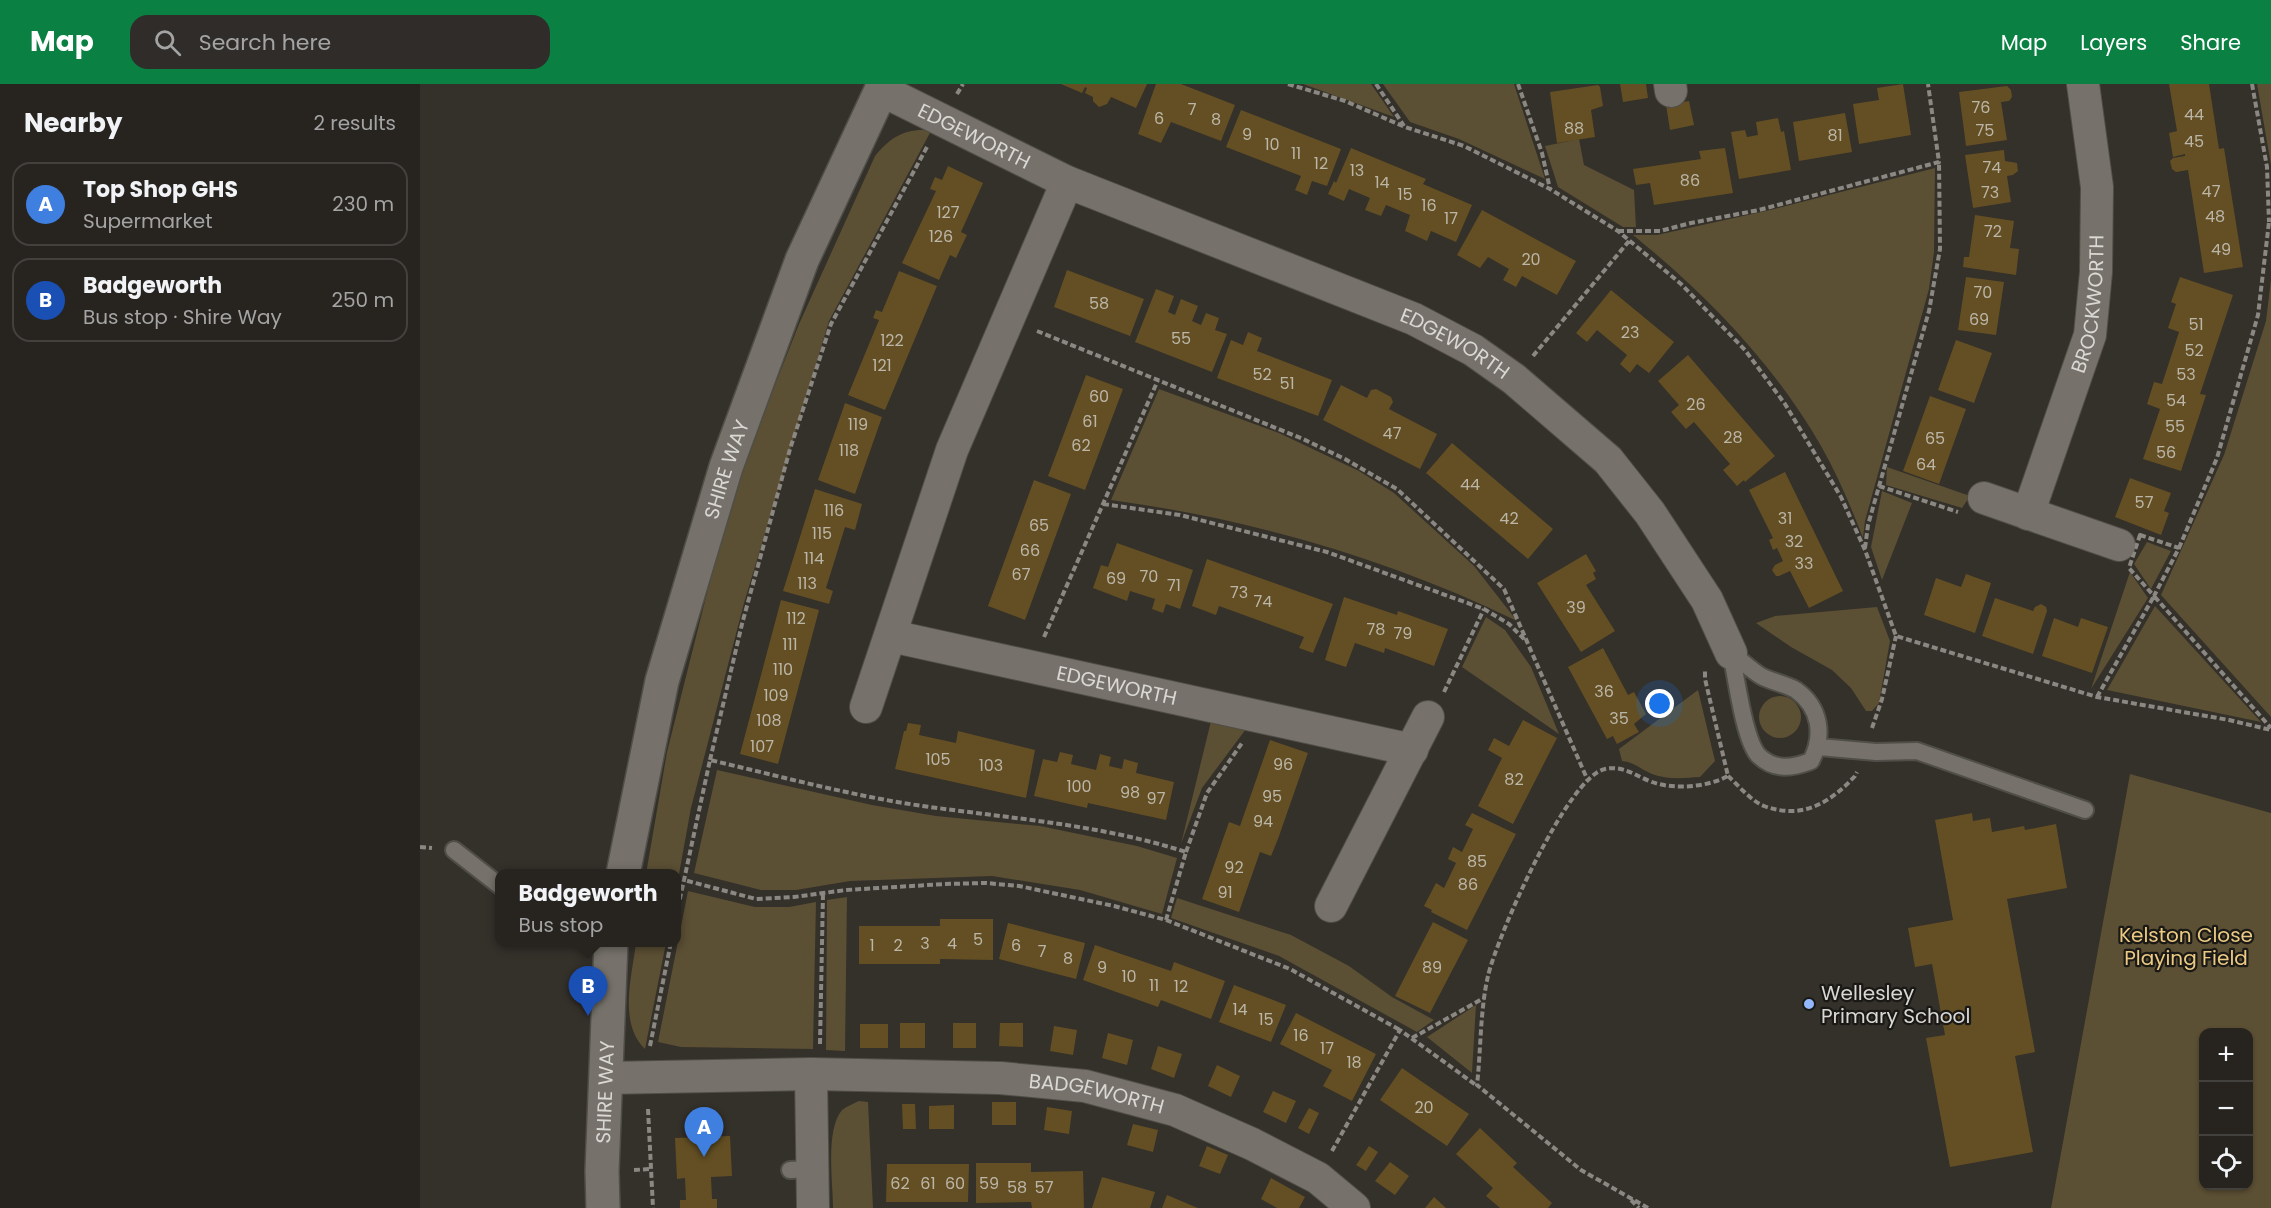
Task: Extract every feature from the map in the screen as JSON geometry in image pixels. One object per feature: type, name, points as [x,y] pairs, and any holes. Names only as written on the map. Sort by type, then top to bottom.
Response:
[{"type":"street","name":"BROCKWORTH","points":[[2028,514],[2090,335],[2096,272],[2097,187],[2083,84]]},
{"type":"street","name":"EDGEWORTH","points":[[883,87],[942,120],[1067,182],[1414,319],[1473,350],[1514,380],[1608,460],[1650,513],[1707,600],[1718,660]]},
{"type":"street","name":"SHIRE WAY","points":[[624,869],[662,681],[726,467],[802,260],[883,87]]},
{"type":"street","points":[[866,707],[952,450],[1067,182]]},
{"type":"street","points":[[1984,498],[2119,546]]},
{"type":"street","name":"EDGEWORTH","points":[[891,636],[1412,750]]},
{"type":"street","points":[[1330,906],[1428,717]]},
{"type":"street","name":"SHIRE WAY","points":[[603,1208],[602,1171],[611,947]]},
{"type":"street","points":[[813,1208],[801,1170],[816,1075]]},
{"type":"street","name":"BADGEWORTH","points":[[606,1078],[816,1075],[1000,1078],[1086,1086],[1175,1110],[1252,1144],[1318,1178],[1354,1208]]},
{"type":"lane","name":"EDGEWORTH","points":[[1718,660],[1796,691],[1814,710],[1820,733],[1819,747],[1811,761],[1794,768],[1773,766],[1758,755],[1718,660]]},
{"type":"lane","points":[[1819,747],[1876,752],[1917,751],[2085,810]]},
{"type":"lane","points":[[454,850],[495,882]]},
{"type":"path","points":[[1288,84],[1345,101],[1405,127],[1464,146],[1550,189],[1618,231],[1681,284],[1745,350],[1785,404],[1841,496],[1865,550],[1896,636],[2097,697],[2271,729]]},
{"type":"path","points":[[1376,84],[1405,127]]},
{"type":"path","points":[[1518,84],[1542,153],[1550,189]]},
{"type":"path","points":[[1865,550],[1868,525],[1929,311],[1940,249],[1939,162],[1928,84]]},
{"type":"path","points":[[2097,697],[2179,548],[2217,458],[2258,315],[2270,222],[2267,167],[2252,84]]},
{"type":"path","points":[[681,894],[742,624],[790,449],[831,324],[942,120]]},
{"type":"path","points":[[1618,231],[1660,231],[1759,210],[1939,162]]},
{"type":"path","points":[[1514,380],[1629,241]]},
{"type":"path","points":[[1007,319],[1303,439],[1398,489],[1504,589],[1588,781]]},
{"type":"path","points":[[1031,667],[1158,380]]},
{"type":"path","points":[[1879,486],[1969,516],[1984,498]]},
{"type":"path","points":[[1103,504],[1180,515],[1315,549],[1388,573],[1484,609],[1509,624],[1530,646]]},
{"type":"path","points":[[2179,548],[2140,535],[2129,568],[2271,729]]},
{"type":"path","points":[[1428,717],[1435,711],[1484,609]]},
{"type":"path","points":[[1477,1085],[1488,976],[1510,914],[1534,862],[1576,792],[1601,769],[1615,766],[1663,785],[1704,784],[1718,782],[1728,776],[1705,679],[1718,660]]},
{"type":"path","points":[[1166,920],[1186,852],[1207,793],[1264,717]]},
{"type":"path","points":[[710,760],[861,795],[929,807],[1099,829],[1186,852]]},
{"type":"path","points":[[684,880],[756,899],[888,887],[997,884],[1048,891],[1166,920],[1290,969],[1400,1030],[1477,1085],[1581,1170],[1648,1208]]},
{"type":"path","points":[[816,1075],[823,894]]},
{"type":"path","points":[[649,1050],[670,947]]},
{"type":"path","points":[[1412,1038],[1485,998]]},
{"type":"path","points":[[1318,1178],[1400,1030]]},
{"type":"path","points":[[648,1102],[653,1208]]},
{"type":"path","points":[[1628,1196],[1639,1208]]},
{"type":"green space","points":[[1303,84],[1371,84],[1394,117]]},
{"type":"green space","points":[[1383,84],[1514,84],[1545,179],[1459,139],[1410,122]]},
{"type":"green space","points":[[2257,84],[2271,84],[2271,165]]},
{"type":"green space","points":[[915,130],[931,131],[829,321],[744,603],[691,808],[680,869],[647,869],[667,752],[712,573],[749,451],[799,324],[875,156],[896,137]]},
{"type":"green space","points":[[1579,139],[1584,165],[1634,190],[1636,227],[1623,227],[1558,187],[1545,146]]},
{"type":"green space","points":[[1935,168],[1934,252],[1929,289],[1865,521],[1863,538],[1827,457],[1782,387],[1737,332],[1712,306],[1687,281],[1633,235],[1657,235],[1770,210]]},
{"type":"green space","points":[[2271,279],[2271,717],[2161,595],[2224,455],[2266,321]]},
{"type":"green space","points":[[1159,389],[1279,433],[1359,471],[1394,493],[1474,566],[1517,621],[1420,579],[1319,544],[1216,518],[1111,500]]},
{"type":"green space","points":[[1887,467],[1970,496],[1962,508],[1886,485]]},
{"type":"green space","points":[[1882,491],[1912,503],[1882,580],[1871,547]]},
{"type":"green space","points":[[2147,542],[2171,551],[2151,589],[2134,564]]},
{"type":"green space","points":[[2130,572],[2148,598],[2091,689]]},
{"type":"green space","points":[[2155,606],[2261,722],[2107,690]]},
{"type":"green space","points":[[1877,607],[1890,641],[1879,703],[1872,711],[1866,711],[1851,688],[1832,670],[1791,647],[1756,623],[1775,616]]},
{"type":"green space","points":[[1486,617],[1505,630],[1531,667],[1559,734],[1462,667]]},
{"type":"green space","points":[[1698,690],[1715,761],[1700,777],[1664,777],[1622,761],[1619,749]]},
{"type":"green space","points":[[1780,696],[1795,702],[1801,717],[1795,732],[1780,738],[1765,732],[1759,717],[1765,702]]},
{"type":"green space","points":[[1211,721],[1246,729],[1202,788],[1181,844]]},
{"type":"green space","points":[[717,770],[872,805],[936,816],[1040,826],[1137,846],[1177,858],[1162,914],[1080,890],[992,876],[850,881],[796,890],[761,890],[694,873]]},
{"type":"green space","name":"Kelston Close Playing Field","points":[[2130,774],[2271,813],[2271,1208],[2051,1208]]},
{"type":"green space","points":[[688,891],[755,907],[789,907],[816,902],[813,1049],[681,1047],[658,1042],[677,947],[681,947],[681,926]]},
{"type":"green space","points":[[847,897],[845,1051],[826,1050],[827,900]]},
{"type":"green space","points":[[1177,898],[1291,935],[1349,966],[1392,997],[1434,1020],[1417,1032],[1279,956],[1171,918]]},
{"type":"green space","points":[[635,947],[665,947],[645,1049],[637,1038],[629,1013],[630,984]]},
{"type":"green space","points":[[1476,1005],[1472,1073],[1427,1037]]},
{"type":"green space","points":[[859,1101],[868,1102],[873,1208],[833,1208],[831,1157],[833,1130],[842,1110]]},
{"type":"building","points":[[1061,84],[1147,84],[1136,108],[1111,97],[1107,104],[1099,107],[1093,101],[1093,97],[1085,93],[1087,88],[1085,87],[1082,93]]},
{"type":"building","points":[[1156,84],[1181,84],[1235,105],[1221,141],[1171,122],[1161,143],[1138,134]]},
{"type":"building","points":[[1620,84],[1646,84],[1648,98],[1623,102]]},
{"type":"building","points":[[1903,84],[1911,135],[1859,144],[1853,104],[1879,100],[1877,88]]},
{"type":"building","points":[[2169,84],[2209,84],[2219,149],[2224,148],[2243,267],[2204,273],[2188,170],[2176,172],[2172,169],[2170,161],[2173,158],[2185,156],[2185,154],[2173,157],[2169,133],[2177,131]]},
{"type":"building","points":[[1598,85],[1603,106],[1591,110],[1595,137],[1557,143],[1550,92]]},
{"type":"building","points":[[2007,86],[2011,90],[2012,97],[2009,101],[2001,102],[2007,140],[1966,146],[1959,92]]},
{"type":"building","points":[[1689,101],[1694,125],[1670,130],[1666,105]]},
{"type":"building","points":[[1241,110],[1341,149],[1327,186],[1312,181],[1307,195],[1295,190],[1301,176],[1226,147]]},
{"type":"building","points":[[1845,113],[1852,152],[1799,161],[1793,122]]},
{"type":"building","points":[[1778,118],[1781,132],[1784,131],[1791,170],[1739,179],[1731,132],[1745,130],[1747,137],[1758,135],[1756,122]]},
{"type":"building","points":[[1351,148],[1426,179],[1423,184],[1472,205],[1456,242],[1431,231],[1427,241],[1405,231],[1410,215],[1386,205],[1381,216],[1365,210],[1370,198],[1349,189],[1344,201],[1328,194],[1334,181],[1336,183]]},
{"type":"building","points":[[1725,148],[1733,193],[1654,205],[1650,183],[1636,185],[1633,169],[1701,159],[1699,151]]},
{"type":"building","points":[[2004,150],[2005,161],[2017,163],[2018,171],[2007,176],[2011,202],[1973,208],[1965,155]]},
{"type":"building","points":[[948,166],[983,183],[961,232],[967,235],[956,258],[950,255],[939,280],[902,263],[936,191],[930,189],[935,177],[942,180]]},
{"type":"building","points":[[1482,210],[1576,261],[1557,295],[1522,276],[1516,287],[1503,280],[1509,269],[1488,257],[1480,268],[1457,255]]},
{"type":"building","points":[[1975,215],[2014,221],[2010,248],[2019,249],[2016,275],[1963,267],[1964,257],[1969,257]]},
{"type":"building","points":[[1067,270],[1144,299],[1130,336],[1054,307]]},
{"type":"building","points":[[899,271],[937,286],[885,410],[848,395],[879,320],[873,318],[876,310],[882,312]]},
{"type":"building","points":[[1966,277],[2004,282],[1996,335],[1958,330]]},
{"type":"building","points":[[2180,277],[2233,295],[2200,394],[2206,395],[2181,471],[2143,459],[2160,409],[2147,404],[2154,382],[2162,384],[2179,332],[2168,328],[2176,304],[2171,302]]},
{"type":"building","points":[[1156,289],[1174,296],[1168,312],[1175,315],[1181,299],[1198,306],[1192,321],[1201,325],[1206,313],[1219,318],[1215,330],[1227,334],[1212,372],[1135,342]]},
{"type":"building","points":[[1611,290],[1674,342],[1649,373],[1637,364],[1630,373],[1620,364],[1627,355],[1597,330],[1587,342],[1576,333]]},
{"type":"building","points":[[1248,332],[1262,338],[1257,351],[1332,380],[1318,416],[1217,378],[1231,340],[1243,345]]},
{"type":"building","points":[[1956,340],[1992,353],[1974,403],[1938,390]]},
{"type":"building","points":[[1688,355],[1775,456],[1745,482],[1744,480],[1737,486],[1723,470],[1730,464],[1694,422],[1686,429],[1671,412],[1679,405],[1658,381]]},
{"type":"building","points":[[1086,375],[1123,389],[1085,490],[1048,476]]},
{"type":"building","points":[[1341,385],[1367,398],[1371,390],[1376,389],[1391,397],[1393,402],[1389,409],[1437,434],[1420,469],[1323,420]]},
{"type":"building","points":[[1930,396],[1966,409],[1939,484],[1903,471]]},
{"type":"building","points":[[845,403],[882,417],[855,494],[818,480]]},
{"type":"building","points":[[1452,443],[1553,529],[1528,559],[1426,473]]},
{"type":"building","points":[[1785,472],[1843,591],[1809,608],[1790,571],[1776,576],[1772,570],[1775,565],[1783,561],[1777,548],[1773,550],[1769,540],[1773,538],[1749,490]]},
{"type":"building","points":[[2130,478],[2171,493],[2164,511],[2169,513],[2161,535],[2115,517]]},
{"type":"building","points":[[1034,480],[1071,494],[1025,620],[988,606]]},
{"type":"building","points":[[815,489],[862,504],[855,530],[845,527],[826,588],[833,591],[829,604],[783,591]]},
{"type":"building","points":[[1117,543],[1193,570],[1180,609],[1166,604],[1163,613],[1152,609],[1155,599],[1130,591],[1127,601],[1093,588],[1101,565],[1108,567]]},
{"type":"building","points":[[1586,554],[1596,571],[1593,573],[1596,579],[1586,585],[1615,631],[1581,652],[1537,583]]},
{"type":"building","points":[[1207,559],[1333,604],[1313,653],[1299,648],[1304,637],[1219,606],[1216,615],[1192,606]]},
{"type":"building","points":[[1966,574],[1991,583],[1975,633],[1924,615],[1936,578],[1961,587]]},
{"type":"building","points":[[1344,597],[1397,615],[1398,611],[1448,629],[1434,666],[1385,648],[1384,653],[1355,643],[1346,667],[1325,660]]},
{"type":"building","points":[[1995,598],[2033,611],[2041,604],[2046,607],[2047,611],[2033,654],[1982,636]]},
{"type":"building","points":[[781,600],[819,610],[778,764],[740,754]]},
{"type":"building","points":[[2054,618],[2078,627],[2081,618],[2108,627],[2092,673],[2042,656]]},
{"type":"building","points":[[1603,648],[1628,695],[1634,692],[1646,714],[1634,724],[1639,732],[1617,744],[1613,736],[1607,739],[1568,667]]},
{"type":"building","points":[[1523,720],[1557,738],[1513,824],[1478,806],[1502,758],[1488,750],[1494,738],[1509,746]]},
{"type":"building","points":[[908,723],[921,725],[919,735],[956,743],[958,731],[1035,750],[1026,798],[895,769]]},
{"type":"building","points":[[1270,740],[1308,753],[1271,856],[1260,852],[1239,912],[1202,899],[1229,822],[1240,826]]},
{"type":"building","points":[[1060,752],[1073,755],[1071,764],[1096,770],[1100,754],[1111,757],[1109,766],[1122,769],[1124,759],[1138,763],[1136,773],[1174,782],[1166,820],[1088,803],[1087,808],[1034,796],[1043,759],[1057,762]]},
{"type":"building","points":[[1472,813],[1516,834],[1467,930],[1431,912],[1432,910],[1424,906],[1436,883],[1444,888],[1456,863],[1448,859],[1453,847],[1462,852],[1473,829],[1465,825]]},
{"type":"building","points":[[1972,813],[1973,821],[1990,818],[1992,832],[2024,826],[2025,830],[2056,824],[2067,888],[2007,899],[2035,1052],[2015,1056],[2033,1152],[1950,1167],[1926,1038],[1945,1035],[1932,964],[1915,967],[1908,928],[1953,920],[1935,820]]},
{"type":"building","points":[[940,919],[993,919],[993,960],[940,959],[940,964],[859,964],[859,926],[940,926]]},
{"type":"building","points":[[1433,922],[1468,940],[1430,1013],[1395,996]]},
{"type":"building","points":[[1008,923],[1085,943],[1076,979],[999,959]]},
{"type":"building","points":[[1095,945],[1171,971],[1174,962],[1225,981],[1211,1019],[1161,1000],[1158,1007],[1083,980]]},
{"type":"building","points":[[1234,985],[1286,1005],[1271,1042],[1219,1022]]},
{"type":"building","points":[[1296,1013],[1376,1054],[1352,1101],[1323,1086],[1332,1070],[1280,1044]]},
{"type":"building","points":[[900,1023],[925,1023],[925,1048],[900,1048]]},
{"type":"building","points":[[953,1023],[976,1023],[976,1048],[953,1048]]},
{"type":"building","points":[[1000,1023],[1023,1023],[1023,1047],[999,1046]]},
{"type":"building","points":[[860,1024],[888,1024],[888,1048],[860,1048]]},
{"type":"building","points":[[1054,1026],[1077,1030],[1073,1055],[1050,1051]]},
{"type":"building","points":[[1108,1033],[1133,1040],[1127,1065],[1102,1058]]},
{"type":"building","points":[[1158,1046],[1182,1054],[1174,1078],[1151,1069]]},
{"type":"building","points":[[1217,1065],[1240,1076],[1231,1097],[1208,1086]]},
{"type":"building","points":[[1402,1068],[1469,1114],[1447,1146],[1380,1100]]},
{"type":"building","points":[[1273,1091],[1296,1101],[1286,1123],[1263,1112]]},
{"type":"building","points":[[992,1102],[1016,1102],[1016,1125],[992,1125]]},
{"type":"building","points":[[902,1104],[915,1104],[916,1129],[903,1129]]},
{"type":"building","points":[[954,1105],[954,1129],[929,1129],[929,1106]]},
{"type":"building","points":[[1047,1107],[1072,1111],[1069,1134],[1044,1130]]},
{"type":"building","points":[[1309,1108],[1319,1113],[1309,1134],[1298,1128]]},
{"type":"building","points":[[1133,1124],[1158,1130],[1153,1152],[1127,1145]]},
{"type":"building","points":[[1480,1128],[1517,1163],[1513,1167],[1552,1203],[1548,1208],[1500,1208],[1486,1196],[1493,1188],[1456,1154]]},
{"type":"building","points":[[730,1136],[732,1176],[711,1177],[712,1199],[717,1199],[717,1208],[680,1208],[680,1200],[686,1200],[685,1178],[677,1179],[675,1138]]},
{"type":"building","points":[[1207,1146],[1228,1155],[1220,1174],[1199,1166]]},
{"type":"building","points":[[1369,1146],[1378,1152],[1366,1171],[1356,1165]]},
{"type":"building","points":[[1390,1162],[1409,1176],[1395,1195],[1375,1181]]},
{"type":"building","points":[[976,1163],[1031,1163],[1031,1172],[1083,1171],[1084,1208],[1032,1208],[1031,1202],[976,1203]]},
{"type":"building","points":[[887,1164],[969,1164],[968,1202],[886,1202]]},
{"type":"building","points":[[1102,1177],[1155,1192],[1150,1208],[1092,1208]]},
{"type":"building","points":[[1271,1178],[1305,1197],[1299,1208],[1277,1208],[1261,1199]]},
{"type":"building","points":[[1167,1195],[1193,1206],[1198,1208],[1162,1208]]},
{"type":"building","points":[[1434,1197],[1446,1208],[1425,1208]]},
{"type":"place","name":"Wellesley Primary School","points":[[1809,1004]]},
{"type":"place","name":"Badgeworth","points":[[588,1016]]},
{"type":"place","name":"Top Shop GHS","points":[[704,1157]]}]
